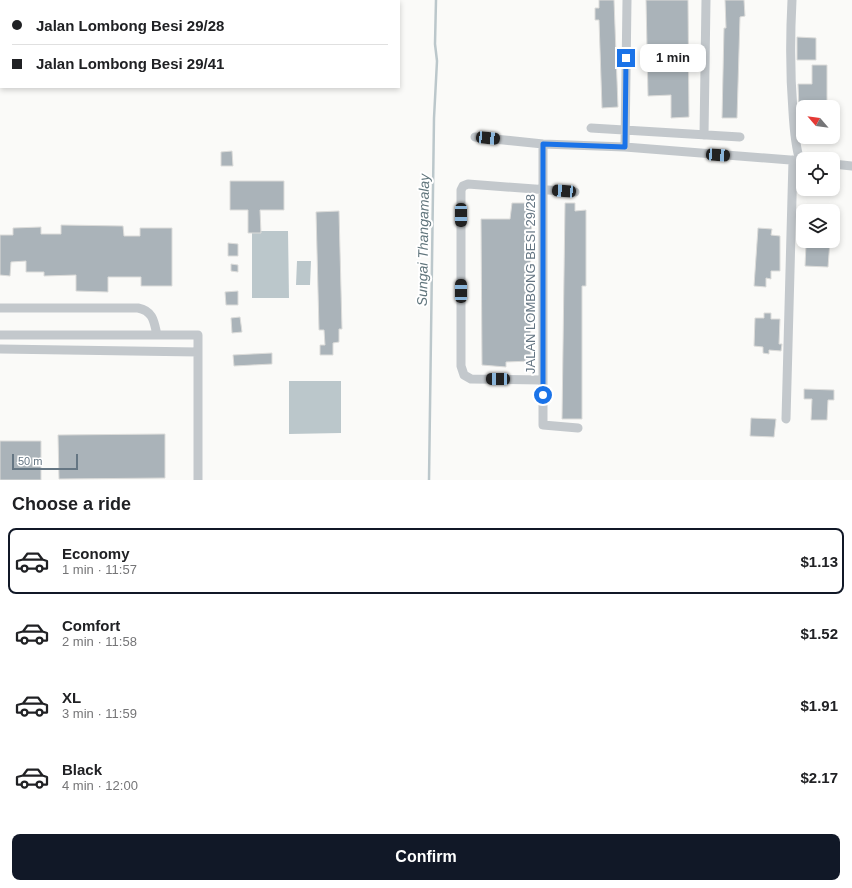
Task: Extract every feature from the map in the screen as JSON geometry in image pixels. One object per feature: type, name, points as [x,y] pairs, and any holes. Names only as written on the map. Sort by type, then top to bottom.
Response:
[{"type":"street","points":[[625,147],[627,0]]},
{"type":"street","points":[[704,135],[706,0]]},
{"type":"street","points":[[792,0],[789,46],[791,91],[797,152]]},
{"type":"street","points":[[591,128],[740,137]]},
{"type":"street","points":[[475,137],[543,144],[625,147],[796,161]]},
{"type":"street","name":"JALAN LOMBONG BESI 29/28","points":[[543,144],[543,425],[546,427],[578,428]]},
{"type":"street","points":[[840,165],[852,166]]},
{"type":"street","points":[[543,380],[471,379],[464,375],[461,366],[461,190],[463,186],[468,184],[575,192]]},
{"type":"street","points":[[786,419],[797,196]]},
{"type":"street","points":[[0,308],[145,309],[152,314],[157,335]]},
{"type":"street","points":[[0,335],[198,335],[198,480]]},
{"type":"street","points":[[0,349],[198,352]]},
{"type":"shaded area","points":[[261,231],[288,231],[289,298],[252,298],[252,233],[260,233]]},
{"type":"shaded area","points":[[297,261],[311,261],[310,285],[296,285]]},
{"type":"shaded area","points":[[289,381],[341,381],[341,433],[289,434]]},
{"type":"building","points":[[599,0],[614,0],[618,107],[602,108],[599,20],[595,20],[595,8],[599,8]]},
{"type":"building","points":[[646,0],[688,0],[689,117],[671,118],[671,95],[648,96]]},
{"type":"building","points":[[725,0],[744,0],[745,16],[740,17],[737,118],[722,118],[724,28],[726,28]]},
{"type":"building","points":[[797,37],[816,38],[816,60],[797,60]]},
{"type":"building","points":[[812,65],[827,65],[827,100],[799,100],[798,84],[812,84]]},
{"type":"building","points":[[232,151],[233,166],[221,166],[221,152]]},
{"type":"building","points":[[230,181],[284,181],[284,210],[260,210],[261,233],[248,233],[248,210],[230,210]]},
{"type":"building","points":[[512,203],[532,203],[530,286],[531,361],[506,362],[506,367],[482,365],[481,219],[510,219]]},
{"type":"building","points":[[565,203],[575,203],[575,211],[586,210],[586,286],[582,286],[582,419],[562,419]]},
{"type":"building","points":[[339,211],[342,329],[339,329],[339,342],[333,343],[333,355],[320,355],[320,345],[325,345],[324,330],[319,330],[316,212]]},
{"type":"building","points":[[61,225],[123,226],[124,236],[140,236],[140,228],[172,228],[172,286],[141,286],[141,277],[108,277],[108,292],[76,291],[76,275],[44,276],[44,272],[26,272],[26,261],[11,262],[10,276],[0,275],[0,235],[13,235],[13,228],[41,227],[41,234],[61,234]]},
{"type":"building","points":[[758,228],[772,229],[771,235],[780,236],[780,271],[771,271],[771,279],[766,278],[766,287],[754,286]]},
{"type":"building","points":[[228,243],[238,244],[238,256],[228,256]]},
{"type":"building","points":[[806,248],[829,248],[828,267],[805,266]]},
{"type":"building","points":[[231,264],[238,265],[238,272],[231,271]]},
{"type":"building","points":[[238,291],[238,305],[226,305],[225,292]]},
{"type":"building","points":[[764,313],[771,313],[771,319],[780,319],[779,344],[782,344],[781,351],[769,350],[769,354],[763,353],[763,347],[754,346],[755,318],[764,318]]},
{"type":"building","points":[[240,317],[242,332],[232,333],[231,318]]},
{"type":"building","points":[[272,353],[272,364],[234,366],[233,355]]},
{"type":"building","points":[[804,389],[834,390],[834,400],[828,400],[827,420],[811,420],[812,399],[804,399]]},
{"type":"building","points":[[751,418],[776,419],[774,437],[750,436]]},
{"type":"building","points":[[165,434],[165,478],[59,479],[58,435]]},
{"type":"building","points":[[0,441],[41,441],[41,480],[0,480]]},
{"type":"waterway","name":"Sungai Thangamalay","points":[[429,480],[434,118],[437,61],[435,44],[436,0]]},
{"type":"route","points":[[543,395],[543,144],[625,147],[626,58]]}]
